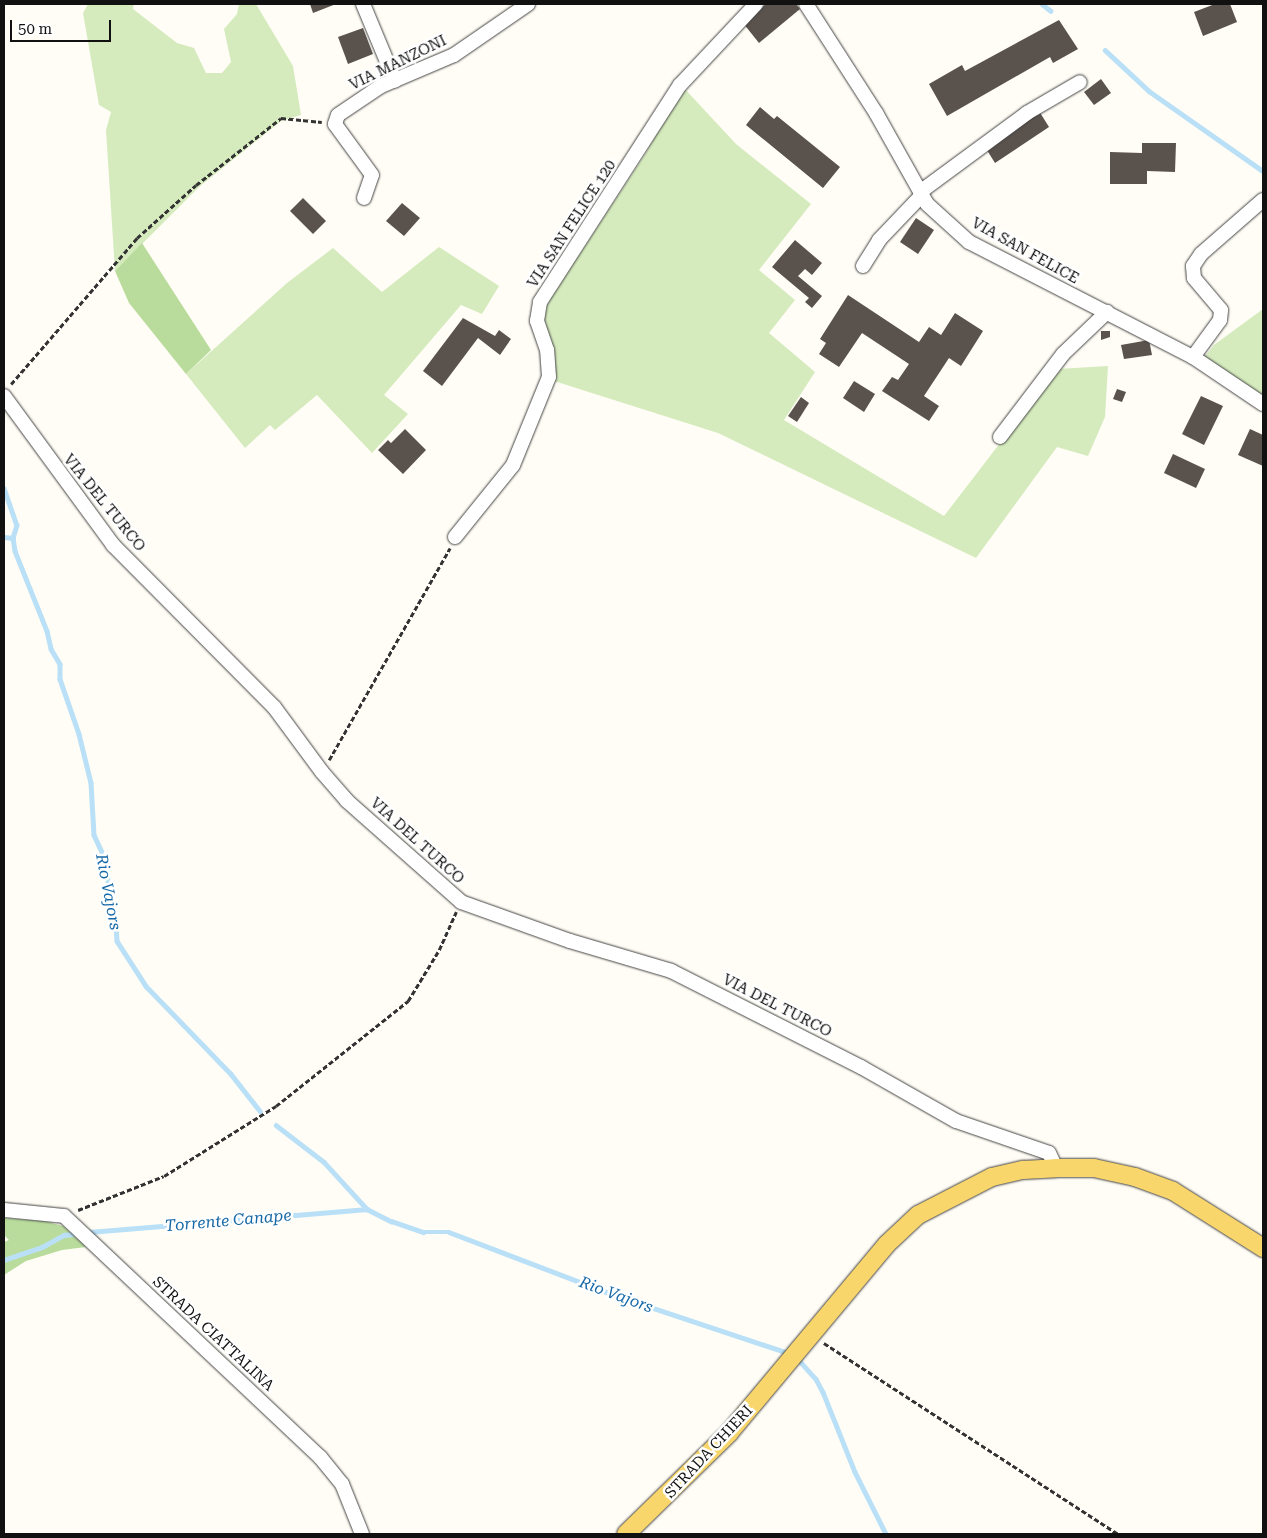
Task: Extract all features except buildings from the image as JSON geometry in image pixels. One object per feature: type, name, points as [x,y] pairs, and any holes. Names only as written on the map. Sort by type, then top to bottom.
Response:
[{"type":"main road","name":"STRADA CHIERI","points":[[626,1534],[729,1433],[888,1244],[918,1215],[992,1177],[1022,1170],[1094,1168],[1135,1177],[1166,1188],[1263,1248]]},
{"type":"street","points":[[363,4],[395,81]]},
{"type":"street","name":"VIA MANZONI","points":[[335,124],[338,115],[349,106],[395,81],[454,55],[528,4]]},
{"type":"street","name":"VIA SAN FELICE 120","points":[[456,537],[513,466],[548,377],[547,350],[537,321],[540,302],[680,85],[756,4]]},
{"type":"street","name":"VIA SAN FELICE","points":[[806,4],[876,113],[927,204],[969,242],[1035,278],[1107,312],[1193,357],[1263,404]]},
{"type":"street","points":[[863,266],[879,240],[921,194],[1028,113],[1080,82]]},
{"type":"street","points":[[335,124],[372,175],[364,198]]},
{"type":"street","points":[[1193,357],[1220,320],[1221,310],[1194,278],[1193,266],[1202,254],[1263,200]]},
{"type":"street","points":[[1000,437],[1063,354],[1107,312]]},
{"type":"street","name":"VIA DEL TURCO","points":[[7,391],[113,545],[274,707],[322,772],[347,800],[460,902],[570,941],[671,971],[861,1067],[956,1121],[1049,1153],[1056,1168]]},
{"type":"street","points":[[4,1210],[64,1216]]},
{"type":"street","name":"STRADA CIATTALINA","points":[[64,1216],[320,1457],[342,1484],[362,1534]]},
{"type":"path","points":[[7,391],[138,238],[196,185],[281,118],[335,124]]},
{"type":"path","points":[[322,772],[456,537]]},
{"type":"path","points":[[64,1216],[164,1176],[276,1106],[408,1002],[439,950],[460,902]]},
{"type":"path","points":[[811,1335],[1118,1534]]},
{"type":"green space","points":[[88,4],[134,4],[133,9],[177,43],[194,48],[206,73],[222,73],[231,62],[224,29],[237,14],[239,4],[256,4],[293,66],[301,115],[281,121],[199,187],[115,271],[106,130],[111,112],[99,105],[83,13]]},
{"type":"green space","points":[[683,87],[736,144],[811,204],[759,270],[795,300],[769,333],[815,372],[784,420],[944,516],[1057,369],[1108,366],[1105,417],[1088,456],[1057,447],[976,558],[718,433],[554,381],[542,319],[549,301],[646,153]]},
{"type":"green space","points":[[142,243],[211,350],[186,374],[129,303],[115,271]]},
{"type":"green space","points":[[439,247],[499,286],[482,314],[461,305],[384,395],[408,414],[372,453],[317,395],[275,430],[270,425],[245,448],[186,374],[287,283],[333,248],[382,292]]},
{"type":"green space","points":[[1263,309],[1263,400],[1203,359],[1214,345]]},
{"type":"green space","points":[[4,1218],[44,1221],[63,1226],[86,1247],[62,1250],[26,1261],[4,1275],[4,1242],[9,1240],[4,1235]]},
{"type":"waterway","points":[[1042,4],[1051,11]]},
{"type":"waterway","points":[[1105,50],[1149,91],[1263,171]]},
{"type":"waterway","name":"Rio Vajors","points":[[4,488],[17,525],[13,538],[15,551],[47,631],[51,649],[60,664],[60,679],[79,734],[91,783],[94,835],[104,856],[111,898],[110,916],[116,926],[117,941],[146,986],[231,1074],[260,1111]]},
{"type":"waterway","points":[[4,537],[13,538]]},
{"type":"waterway","name":"Rio Vajors","points":[[276,1125],[324,1162],[367,1209],[391,1221],[423,1232],[449,1232],[617,1296],[791,1354]]},
{"type":"waterway","name":"Torrente Canape","points":[[89,1232],[367,1209]]},
{"type":"waterway","name":"Torrente Canape","points":[[4,1260],[42,1247],[64,1235],[74,1234]]},
{"type":"waterway","name":"Rio Vajors","points":[[797,1358],[816,1379],[823,1392],[855,1472],[886,1534]]}]
